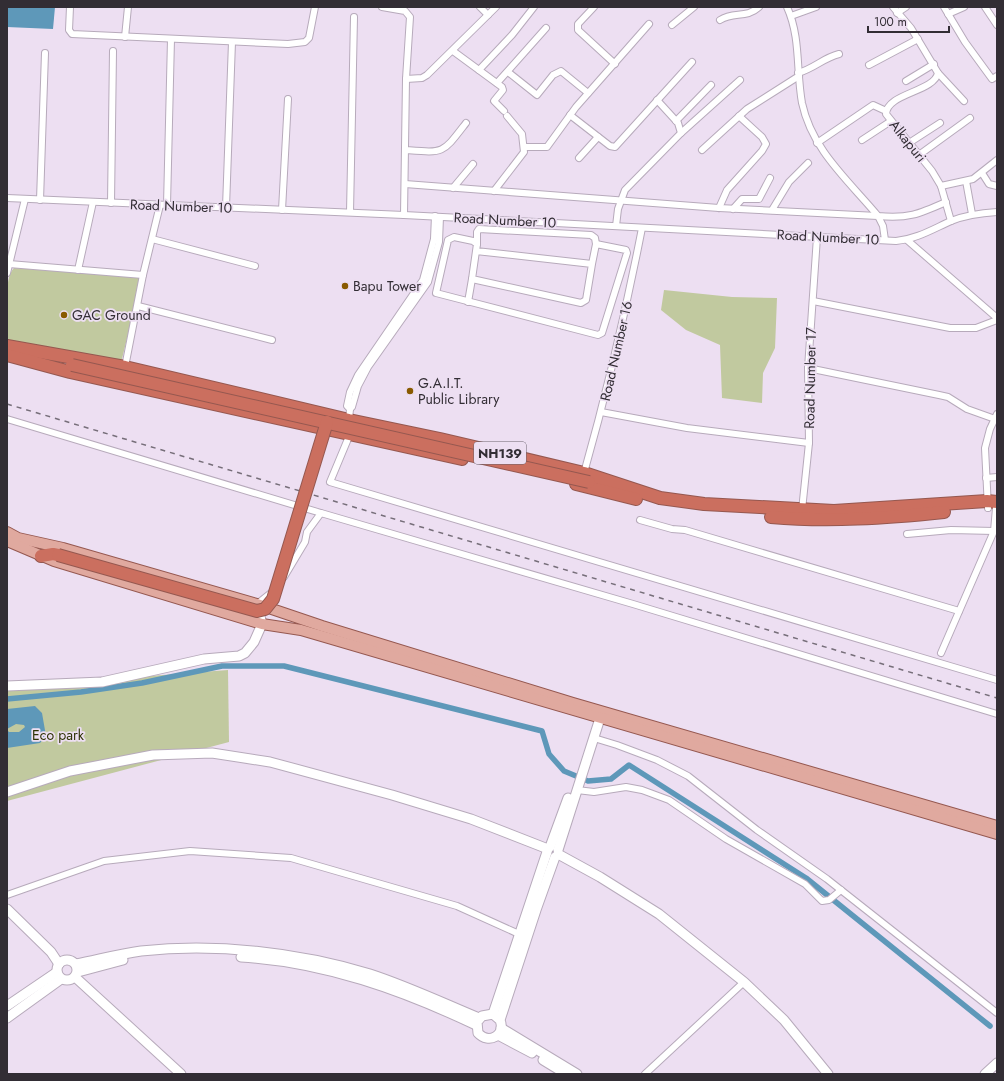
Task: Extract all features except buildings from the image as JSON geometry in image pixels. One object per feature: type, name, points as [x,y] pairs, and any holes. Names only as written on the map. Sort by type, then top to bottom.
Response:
[{"type":"highway","name":"NH139","points":[[7,346],[55,360],[70,372],[350,435],[594,482]]},
{"type":"highway","name":"NH139","points":[[7,355],[125,366],[305,409],[349,414],[594,482],[663,505],[801,515],[882,518],[993,505]]},
{"type":"highway","points":[[55,360],[70,365],[594,482]]},
{"type":"highway","points":[[301,424],[305,409]]},
{"type":"highway","points":[[49,553],[257,611],[265,609],[273,599],[327,422]]},
{"type":"main road","points":[[7,532],[49,553],[63,548],[257,604],[598,714],[997,834]]},
{"type":"main road","points":[[7,541],[49,553],[262,624],[301,630],[997,826]]},
{"type":"street","points":[[70,7],[69,30],[72,34],[288,44],[305,42],[310,38],[315,7]]},
{"type":"street","points":[[125,37],[128,7]]},
{"type":"street","points":[[382,7],[397,8],[405,11],[410,17],[406,79],[404,215]]},
{"type":"street","points":[[480,7],[488,15]]},
{"type":"street","points":[[406,79],[422,78],[427,75],[496,7]]},
{"type":"street","points":[[479,70],[512,35],[534,7]]},
{"type":"street","points":[[594,7],[578,24],[578,30],[615,64]]},
{"type":"street","points":[[672,25],[694,7]]},
{"type":"street","points":[[720,20],[727,16],[750,14],[759,7]]},
{"type":"street","points":[[787,7],[791,16],[796,37],[799,74],[805,114],[817,143],[831,162],[878,216],[884,226],[885,240]]},
{"type":"street","points":[[791,16],[816,7]]},
{"type":"street","points":[[893,7],[909,25],[934,64],[938,73],[964,101]]},
{"type":"street","points":[[897,13],[906,7]]},
{"type":"street","points":[[944,7],[965,42],[992,79],[997,76]]},
{"type":"street","points":[[948,14],[964,7]]},
{"type":"street","points":[[985,7],[997,25]]},
{"type":"street","points":[[350,212],[354,17]]},
{"type":"street","points":[[524,147],[547,147],[588,93],[649,24]]},
{"type":"street","points":[[497,83],[546,28]]},
{"type":"street","points":[[125,366],[143,275],[152,239],[164,205],[171,39]]},
{"type":"street","points":[[869,65],[918,41]]},
{"type":"street","points":[[226,207],[232,42]]},
{"type":"street","points":[[111,203],[113,51]]},
{"type":"street","points":[[453,51],[503,89],[494,101],[506,113],[522,134],[524,147],[521,157],[494,191]]},
{"type":"street","points":[[40,200],[45,53]]},
{"type":"street","points":[[702,150],[753,105],[799,74],[814,67],[825,58],[839,54]]},
{"type":"street","points":[[570,115],[610,146],[615,148],[692,62]]},
{"type":"street","points":[[906,82],[934,64]]},
{"type":"street","points":[[508,72],[537,95],[553,75],[561,71],[588,93]]},
{"type":"street","name":"Alkapuri","points":[[938,73],[933,82],[902,97],[886,111],[891,120],[941,186],[951,221]]},
{"type":"street","points":[[616,226],[620,200],[629,185],[681,133],[740,80]]},
{"type":"street","points":[[676,121],[711,85]]},
{"type":"street","points":[[282,210],[288,99]]},
{"type":"street","points":[[657,100],[681,127],[681,133]]},
{"type":"street","points":[[817,143],[872,105],[886,111]]},
{"type":"street","points":[[719,208],[727,190],[762,151],[766,144],[762,137],[739,116]]},
{"type":"street","points":[[919,155],[970,118]]},
{"type":"street","points":[[862,140],[891,120]]},
{"type":"street","points":[[405,150],[432,152],[444,150],[466,123]]},
{"type":"street","points":[[909,143],[940,123]]},
{"type":"street","points":[[579,158],[598,137]]},
{"type":"street","points":[[941,186],[966,181],[982,173],[997,160]]},
{"type":"street","points":[[772,210],[789,182],[808,163]]},
{"type":"street","points":[[453,188],[473,164]]},
{"type":"street","points":[[982,173],[989,184],[997,186]]},
{"type":"street","points":[[733,208],[742,199],[759,199],[770,178]]},
{"type":"street","points":[[966,181],[972,214]]},
{"type":"street","points":[[405,184],[719,208],[906,217],[920,214],[946,202]]},
{"type":"street","name":"Road Number 10","points":[[7,198],[437,216],[885,240],[907,240],[951,221],[972,214],[997,212]]},
{"type":"street","points":[[7,273],[25,199]]},
{"type":"street","points":[[78,270],[93,202]]},
{"type":"street","points":[[437,216],[437,239],[426,271],[418,288],[350,392],[347,406],[350,435],[330,482],[997,680]]},
{"type":"street","name":"Road Number 16","points":[[594,482],[601,412],[629,296],[642,228]]},
{"type":"street","points":[[468,302],[477,244],[477,232],[480,229],[591,235],[595,238],[596,244],[586,300],[581,303],[472,279]]},
{"type":"street","points":[[437,239],[448,240],[454,237],[473,241],[477,244]]},
{"type":"street","name":"Road Number 17","points":[[801,515],[809,443],[808,368],[817,237]]},
{"type":"street","points":[[152,239],[255,266]]},
{"type":"street","points":[[448,240],[435,291],[438,294],[598,335],[602,333],[627,253],[623,249],[596,244]]},
{"type":"street","points":[[813,301],[950,328],[976,328],[997,319],[907,240]]},
{"type":"street","points":[[476,251],[592,264]]},
{"type":"street","points":[[9,264],[143,275]]},
{"type":"street","points":[[138,306],[272,340]]},
{"type":"street","points":[[808,368],[948,397],[967,409],[996,416],[987,438],[985,448],[986,478],[993,505],[994,531],[941,653]]},
{"type":"street","points":[[601,412],[687,428],[716,430],[809,443]]},
{"type":"street","points":[[7,419],[633,604],[997,714]]},
{"type":"street","points":[[986,478],[997,477]]},
{"type":"street","points":[[7,686],[102,682],[204,660],[239,656],[249,649],[262,624],[257,604],[269,596],[290,568],[305,542],[308,532],[321,513]]},
{"type":"street","points":[[640,520],[672,529],[685,530],[959,611]]},
{"type":"street","points":[[908,534],[951,530],[994,531]]},
{"type":"street","points":[[580,771],[594,738],[598,714]]},
{"type":"street","points":[[498,1024],[519,934],[553,852],[576,787],[598,714]]},
{"type":"street","points":[[594,738],[657,760],[688,776],[757,830],[841,890],[997,1013]]},
{"type":"street","points":[[7,792],[70,771],[153,754],[212,753],[270,762],[392,795],[471,819],[553,852],[600,877],[658,914],[744,982],[784,1020],[828,1074]]},
{"type":"street","points":[[576,787],[594,792],[626,788],[648,792],[669,800],[726,839],[804,884],[821,900],[831,898],[841,890]]},
{"type":"street","points":[[7,895],[104,861],[190,851],[291,858],[457,906],[519,934]]},
{"type":"street","points":[[553,852],[536,910],[498,1024],[491,1039],[484,1038],[478,1033],[478,1022],[485,1014],[498,1024],[532,1052],[566,1074]]},
{"type":"street","points":[[7,909],[51,952],[59,972],[67,981],[76,971],[123,960],[152,956],[218,956],[285,962],[319,967],[369,981],[478,1022]]},
{"type":"street","points":[[7,1018],[59,972],[68,960],[76,971],[181,1074]]},
{"type":"street","points":[[7,1006],[59,972]]},
{"type":"street","points":[[645,1074],[744,982]]},
{"type":"street","points":[[498,1024],[577,1074]]},
{"type":"street","points":[[985,1074],[997,1063]]},
{"type":"green space","name":"GAC Ground","points":[[14,268],[139,277],[141,281],[121,363],[7,342],[7,291],[8,281]]},
{"type":"green space","points":[[664,290],[732,297],[777,298],[775,348],[763,373],[762,403],[722,398],[720,345],[686,330],[661,310]]},
{"type":"green space","name":"Eco park","points":[[228,670],[229,742],[7,801],[7,687]]},
{"type":"water","points":[[7,7],[55,7],[53,29],[7,27]]},
{"type":"water","points":[[35,706],[42,713],[46,736],[40,743],[7,748],[7,730],[9,732],[19,732],[25,727],[24,725],[16,724],[7,729],[7,709]]},
{"type":"waterway","points":[[7,699],[81,692],[142,683],[222,666],[284,666],[542,731],[549,754],[564,771],[588,781],[611,779],[629,765],[806,878],[990,1026]]},
{"type":"railway","points":[[7,404],[997,698]]},
{"type":"place","name":"Bapu Tower","points":[[345,286]]},
{"type":"place","name":"GAC Ground","points":[[64,315]]},
{"type":"place","name":"G.A.I.T. Public Library","points":[[410,391]]}]
